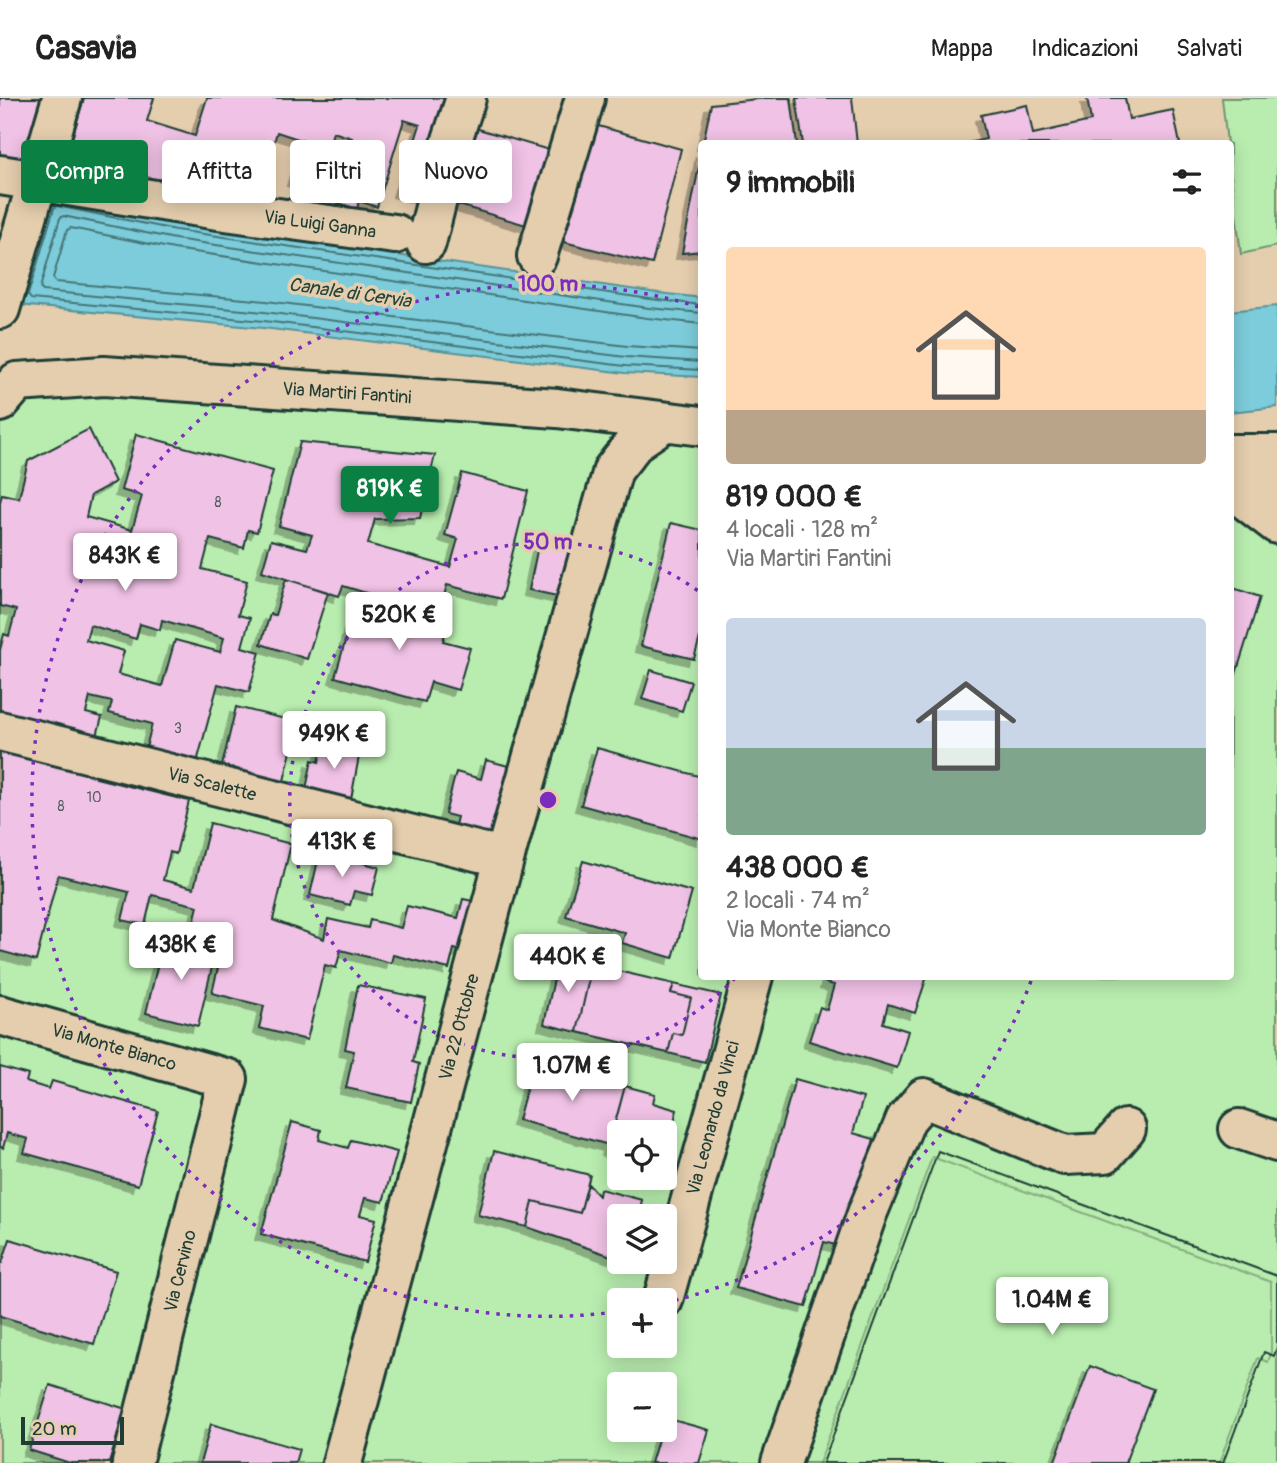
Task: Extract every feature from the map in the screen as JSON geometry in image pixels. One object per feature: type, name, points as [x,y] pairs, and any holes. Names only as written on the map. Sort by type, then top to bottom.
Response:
[{"type":"street","points":[[50,140],[62,98]]},
{"type":"street","name":"Via Luigi Ganna","points":[[148,198],[411,238],[452,140],[466,98]]},
{"type":"street","points":[[537,256],[585,98]]},
{"type":"street","name":"Via Luigi Ganna","points":[[0,176],[21,178]]},
{"type":"street","points":[[0,309],[31,203]]},
{"type":"street","name":"Via Martiri Fantini","points":[[0,402],[17,382],[104,376],[557,408],[698,426]]},
{"type":"street","points":[[557,408],[593,435],[612,470]]},
{"type":"street","name":"Via 22 Ottobre","points":[[342,1463],[612,470],[636,441],[664,422]]},
{"type":"street","points":[[1234,454],[1277,454]]},
{"type":"street","points":[[1234,476],[1277,485]]},
{"type":"street","points":[[1234,491],[1277,524]]},
{"type":"street","name":"Via Scalette","points":[[0,731],[480,852],[505,856]]},
{"type":"street","name":"Via Leonardo da Vinci","points":[[666,1288],[752,980]]},
{"type":"street","name":"Via Monte Bianco","points":[[0,1015],[228,1079]]},
{"type":"street","name":"Via Cervino","points":[[131,1463],[228,1079]]},
{"type":"street","points":[[781,1463],[867,1214],[906,1118],[924,1098],[1065,1155],[1105,1153],[1126,1129]]},
{"type":"street","points":[[1239,1129],[1277,1142]]},
{"type":"green space","points":[[1222,98],[1277,98],[1277,246],[1241,254],[1234,199],[1234,140],[1227,140]]},
{"type":"green space","points":[[17,382],[698,434],[698,980],[1234,980],[1234,474],[1277,478],[1277,1463],[0,1463],[0,421]]},
{"type":"water","name":"Canale di Cervia","points":[[48,203],[79,203],[177,223],[698,298],[698,377],[625,373],[263,328],[18,305]]},
{"type":"water","points":[[1277,306],[1277,407],[1234,412],[1234,311]]},
{"type":"building","points":[[0,98],[45,98],[35,140],[21,140],[21,158],[0,155]]},
{"type":"building","points":[[84,98],[154,98],[147,121],[195,136],[207,98],[451,98],[441,140],[415,140],[420,125],[404,120],[385,181],[385,140],[351,140],[333,132],[331,140],[301,140],[277,132],[275,140],[162,140],[162,190],[148,187],[148,140],[72,140]]},
{"type":"building","points":[[791,98],[796,140],[704,140],[711,104]]},
{"type":"building","points":[[796,98],[852,98],[857,140],[802,140]]},
{"type":"building","points":[[1087,98],[1125,98],[1129,119],[1173,110],[1179,140],[982,140],[986,139],[981,115],[1027,105],[1033,134],[1091,121]]},
{"type":"building","points":[[584,122],[681,149],[652,264],[552,239]]},
{"type":"building","points":[[475,128],[549,150],[526,225],[452,203],[512,203],[512,140],[471,140]]},
{"type":"building","points":[[698,171],[698,251],[682,253]]},
{"type":"building","points":[[339,203],[358,203],[357,209]]},
{"type":"building","points":[[89,429],[115,482],[91,495],[86,517],[132,530],[142,496],[121,490],[136,434],[273,471],[257,532],[248,530],[244,548],[210,539],[202,569],[247,581],[238,615],[250,618],[242,647],[260,652],[249,692],[218,684],[196,766],[145,752],[152,724],[109,713],[112,702],[90,697],[86,713],[102,717],[94,747],[0,722],[0,650],[4,634],[9,636],[16,610],[0,606],[0,502],[2,494],[19,498],[28,461]],"holes":[[[162,620],[224,638],[220,652],[175,640],[162,686],[118,674],[124,651],[86,640],[90,625],[136,639],[140,624],[160,630]]]},
{"type":"building","points":[[300,442],[435,455],[420,518],[375,519],[368,544],[450,567],[458,539],[445,535],[462,473],[528,491],[501,599],[447,585],[441,607],[394,595],[393,601],[343,586],[339,596],[262,571],[271,540],[307,549],[312,535],[279,526]]},
{"type":"building","points":[[671,523],[698,529],[698,644],[694,659],[641,646]]},
{"type":"building","points":[[540,536],[583,545],[571,599],[529,590]]},
{"type":"building","points":[[286,579],[328,592],[307,659],[261,644],[270,614],[275,615]]},
{"type":"building","points":[[1234,588],[1260,597],[1234,680]]},
{"type":"building","points":[[358,597],[448,623],[443,641],[470,648],[458,690],[431,682],[425,702],[335,677]]},
{"type":"building","points":[[651,670],[691,682],[682,711],[642,699]]},
{"type":"building","points":[[236,707],[298,722],[283,785],[221,770]]},
{"type":"building","points":[[0,741],[100,766],[96,778],[189,801],[176,854],[170,852],[163,880],[194,888],[210,823],[291,844],[273,920],[324,939],[328,919],[368,928],[370,920],[401,928],[407,906],[458,918],[463,899],[487,904],[475,954],[454,949],[449,969],[393,955],[391,963],[341,950],[336,968],[325,965],[307,1040],[259,1028],[264,1006],[212,993],[226,934],[193,926],[198,906],[152,895],[145,925],[122,920],[129,892],[58,875],[36,961],[0,951]]},
{"type":"building","points":[[323,743],[360,751],[351,799],[306,789],[312,760],[319,762]]},
{"type":"building","points":[[597,748],[698,776],[698,838],[581,805]]},
{"type":"building","points":[[486,760],[512,767],[492,843],[453,833],[457,817],[445,814],[456,772],[481,779]]},
{"type":"building","points":[[320,852],[379,867],[372,895],[354,891],[350,905],[310,895]]},
{"type":"building","points":[[583,861],[692,892],[673,958],[622,943],[625,933],[566,916]]},
{"type":"building","points":[[164,938],[216,950],[198,1026],[146,1013]]},
{"type":"building","points":[[559,957],[592,965],[577,1032],[544,1024]]},
{"type":"building","points":[[592,965],[674,984],[671,993],[691,998],[682,1035],[673,1033],[668,1053],[577,1032]]},
{"type":"building","points":[[827,980],[926,980],[915,1013],[888,1004],[883,1023],[908,1031],[897,1068],[809,1041],[820,1007],[827,1010],[834,985],[826,983]]},
{"type":"building","points":[[674,984],[721,995],[705,1062],[668,1053],[673,1033],[682,1035],[691,998],[671,993]]},
{"type":"building","points":[[358,985],[426,999],[413,1062],[419,1064],[411,1102],[346,1088],[354,1051],[345,1049]]},
{"type":"building","points":[[534,1061],[625,1086],[616,1120],[607,1120],[607,1144],[518,1120]]},
{"type":"building","points":[[0,1067],[28,1075],[26,1082],[49,1089],[52,1081],[158,1111],[138,1185],[24,1153],[28,1139],[7,1133],[3,1148],[0,1147]]},
{"type":"building","points":[[795,1079],[863,1098],[853,1133],[874,1139],[843,1247],[824,1242],[806,1307],[736,1288]]},
{"type":"building","points":[[625,1086],[655,1094],[653,1103],[677,1110],[674,1120],[616,1120]]},
{"type":"building","points":[[292,1122],[321,1130],[319,1140],[348,1148],[351,1140],[397,1152],[383,1202],[365,1198],[360,1215],[376,1219],[365,1262],[261,1234]]},
{"type":"building","points":[[494,1151],[590,1175],[580,1213],[533,1201],[527,1227],[478,1215]]},
{"type":"building","points":[[938,1151],[1277,1276],[1277,1347],[1274,1356],[1264,1352],[1223,1463],[1125,1463],[1153,1389],[1090,1366],[1054,1463],[823,1463]]},
{"type":"building","points":[[938,1151],[1277,1276],[1277,1347],[1274,1356],[1264,1352],[1223,1463],[823,1463]]},
{"type":"building","points":[[588,1184],[599,1196],[600,1189],[642,1200],[641,1204],[607,1204],[607,1255],[527,1227],[533,1201],[580,1213]]},
{"type":"building","points":[[10,1239],[116,1271],[94,1344],[0,1316],[0,1263]]},
{"type":"building","points":[[50,1385],[126,1409],[109,1463],[70,1463],[29,1450]]},
{"type":"building","points":[[677,1421],[709,1430],[699,1463],[651,1463],[657,1442],[677,1442]]},
{"type":"building","points":[[211,1424],[299,1449],[295,1463],[200,1463]]}]
